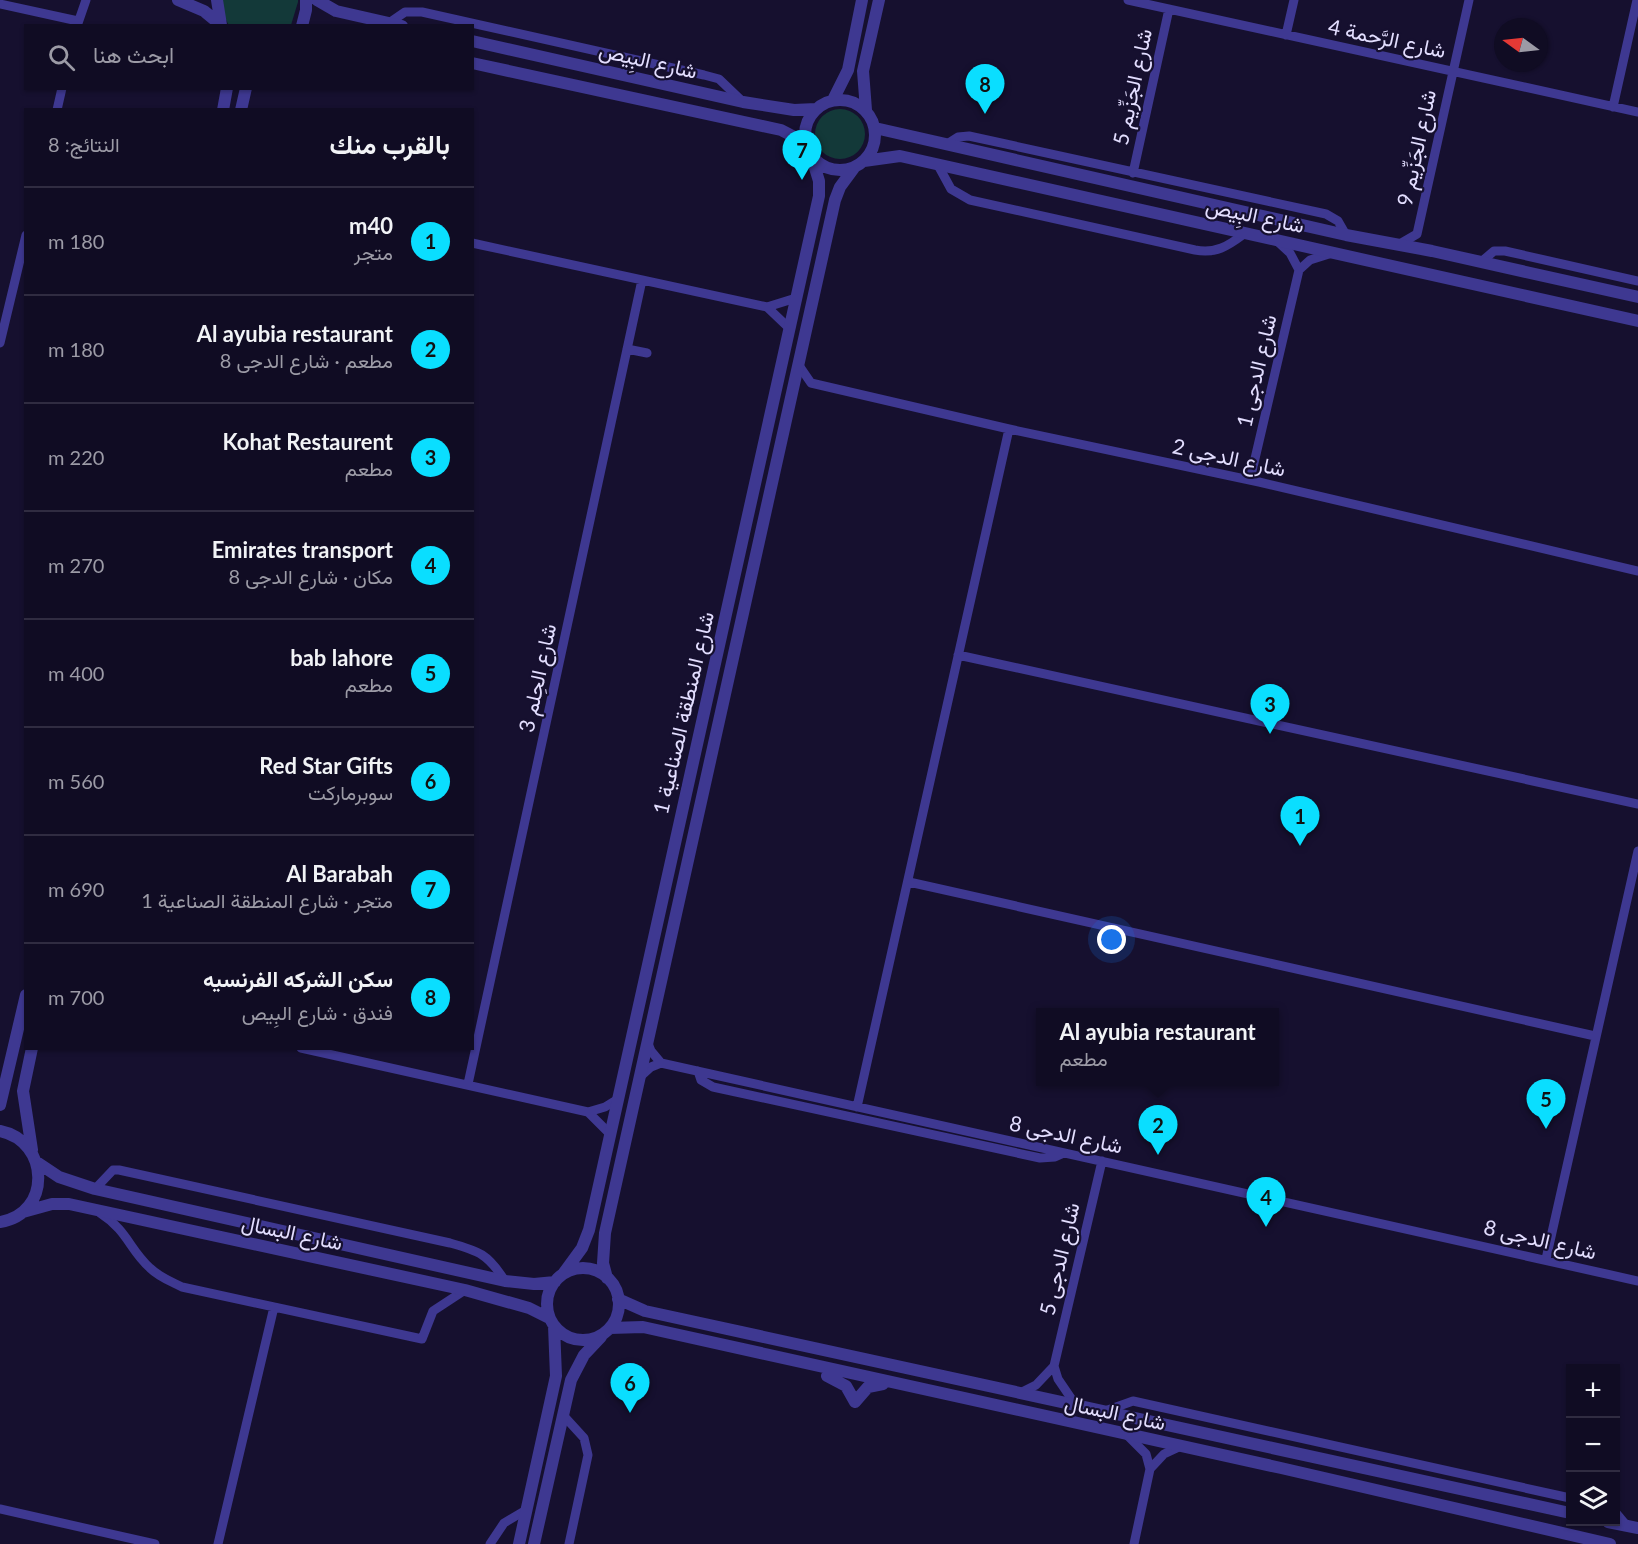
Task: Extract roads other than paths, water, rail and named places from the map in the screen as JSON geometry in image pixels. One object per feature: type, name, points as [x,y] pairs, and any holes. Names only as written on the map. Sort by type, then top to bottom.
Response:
[{"type":"street","points":[[178,0],[204,11],[220,24]]},
{"type":"street","points":[[217,0],[221,24]]},
{"type":"street","points":[[302,24],[306,0]]},
{"type":"street","points":[[317,0],[336,10],[395,24],[405,12],[422,12],[681,69],[719,79],[743,102]]},
{"type":"street","points":[[833,100],[848,70],[862,0]]},
{"type":"street","points":[[866,110],[856,103],[833,100],[816,109],[807,125],[808,149],[830,169],[842,171],[859,165],[872,152],[875,128],[866,110],[864,71],[879,0]]},
{"type":"street","name":"شارع الرَّحمة 4","points":[[1128,0],[1638,112]]},
{"type":"street","points":[[1286,35],[1294,0]]},
{"type":"street","name":"شارع الجَزِّيم 9","points":[[1398,245],[1417,234],[1469,0]]},
{"type":"street","points":[[1613,107],[1637,0]]},
{"type":"street","points":[[0,4],[78,23],[84,1]]},
{"type":"street","name":"شارع الجَزِّيم 5","points":[[1133,173],[1169,9]]},
{"type":"street","name":"شارع البِيص","points":[[474,41],[743,102],[794,110],[816,109]]},
{"type":"street","name":"شارع البِيص","points":[[474,63],[781,130],[808,149]]},
{"type":"street","points":[[57,108],[62,90]]},
{"type":"street","points":[[223,108],[227,90]]},
{"type":"street","points":[[241,108],[246,90]]},
{"type":"street","name":"شارع البِيص","points":[[875,128],[1346,235],[1432,251],[1638,297]]},
{"type":"street","points":[[947,144],[958,137],[969,136],[1329,215],[1338,220],[1346,235]]},
{"type":"street","name":"شارع المنطقة الصناعية 1","points":[[559,1278],[582,1248],[589,1230],[819,196],[819,181],[808,149]]},
{"type":"street","name":"شارع البِيص","points":[[859,165],[900,156],[939,167],[1638,321]]},
{"type":"street","name":"شارع المنطقة الصناعية 1","points":[[607,1278],[602,1249],[605,1233],[835,200],[840,187],[859,165]]},
{"type":"street","points":[[939,167],[951,189],[970,200],[1195,250],[1210,252],[1221,250],[1244,234]]},
{"type":"street","name":"شارع الجَزِّيم 9","points":[[1417,234],[1432,251]]},
{"type":"street","points":[[1276,240],[1290,253],[1299,270],[1310,260],[1331,253]]},
{"type":"street","points":[[0,343],[4,301],[24,241]]},
{"type":"street","points":[[474,243],[767,307],[796,298]]},
{"type":"street","points":[[1481,262],[1494,251],[1505,251],[1638,281]]},
{"type":"street","name":"شارع الدجى 1","points":[[1250,480],[1299,270]]},
{"type":"street","name":"شارع الحِلم 3","points":[[468,1084],[642,280]]},
{"type":"street","points":[[767,307],[789,328]]},
{"type":"street","points":[[627,349],[647,353]]},
{"type":"street","points":[[790,402],[797,391],[811,383],[798,364]]},
{"type":"street","name":"شارع الدجى 2","points":[[811,383],[1009,429],[1250,480],[1638,572]]},
{"type":"street","points":[[858,1107],[1009,429]]},
{"type":"street","points":[[958,655],[1638,804]]},
{"type":"street","points":[[1546,1259],[1638,851]]},
{"type":"street","points":[[909,882],[1595,1036]]},
{"type":"street","points":[[0,1105],[24,1003]]},
{"type":"street","points":[[639,1078],[646,1070],[662,1063],[651,1051],[647,1041]]},
{"type":"street","points":[[23,1212],[36,1195],[40,1174],[23,1091],[32,1050]]},
{"type":"street","points":[[310,1050],[588,1112],[618,1099]]},
{"type":"street","name":"شارع الدجى 8","points":[[662,1063],[1638,1281]]},
{"type":"street","points":[[698,1071],[704,1083],[713,1087],[1040,1158],[1054,1157],[1064,1153]]},
{"type":"street","points":[[588,1112],[610,1134]]},
{"type":"street","name":"شارع البسال","points":[[0,1131],[14,1135],[59,1177],[95,1189],[505,1281],[534,1284],[559,1278]]},
{"type":"street","name":"شارع الدجى 5","points":[[1054,1366],[1102,1161]]},
{"type":"street","points":[[95,1189],[113,1170],[119,1170],[450,1244],[482,1253],[493,1262],[505,1281]]},
{"type":"street","name":"شارع البسال","points":[[2,1224],[23,1212],[52,1204],[69,1204],[465,1290],[530,1308],[551,1322]]},
{"type":"street","points":[[96,1210],[122,1229],[148,1266],[162,1278],[182,1287],[422,1339],[433,1311],[465,1290]]},
{"type":"street","points":[[519,1544],[556,1376],[547,1299],[559,1278],[581,1268],[600,1272],[615,1287],[618,1299],[616,1319],[576,1367],[534,1544]]},
{"type":"street","name":"شارع البسال","points":[[618,1299],[645,1311],[1566,1512]]},
{"type":"street","points":[[218,1544],[274,1306]]},
{"type":"street","points":[[551,1322],[574,1340],[592,1339],[606,1331]]},
{"type":"street","name":"شارع البسال","points":[[606,1331],[643,1328],[1610,1544]]},
{"type":"street","points":[[799,1363],[814,1373],[840,1380],[852,1394],[855,1402],[868,1387],[893,1384]]},
{"type":"street","points":[[1020,1393],[1036,1385],[1054,1366],[1059,1379],[1075,1404]]},
{"type":"street","points":[[1105,1411],[1133,1401],[1566,1497]]},
{"type":"street","points":[[563,1415],[584,1438],[588,1455],[568,1544]]},
{"type":"street","points":[[1128,1436],[1146,1454],[1150,1469],[1134,1544]]},
{"type":"street","points":[[1150,1469],[1164,1454],[1179,1447]]},
{"type":"street","points":[[0,1509],[155,1544]]},
{"type":"street","points":[[490,1544],[504,1523],[526,1510]]},
{"type":"street","points":[[1620,1516],[1632,1526]]},
{"type":"place","name":"سكن الشركه الفرنسيه","points":[[985,114]]},
{"type":"place","name":"Al Barabah","points":[[802,180]]},
{"type":"place","name":"Kohat Restaurent","points":[[1270,734]]},
{"type":"place","name":"m40","points":[[1300,846]]},
{"type":"place","name":"bab lahore","points":[[1546,1129]]},
{"type":"place","name":"Al ayubia restaurant","points":[[1158,1155]]},
{"type":"place","name":"Emirates transport","points":[[1266,1227]]},
{"type":"place","name":"Red Star Gifts","points":[[630,1413]]}]
